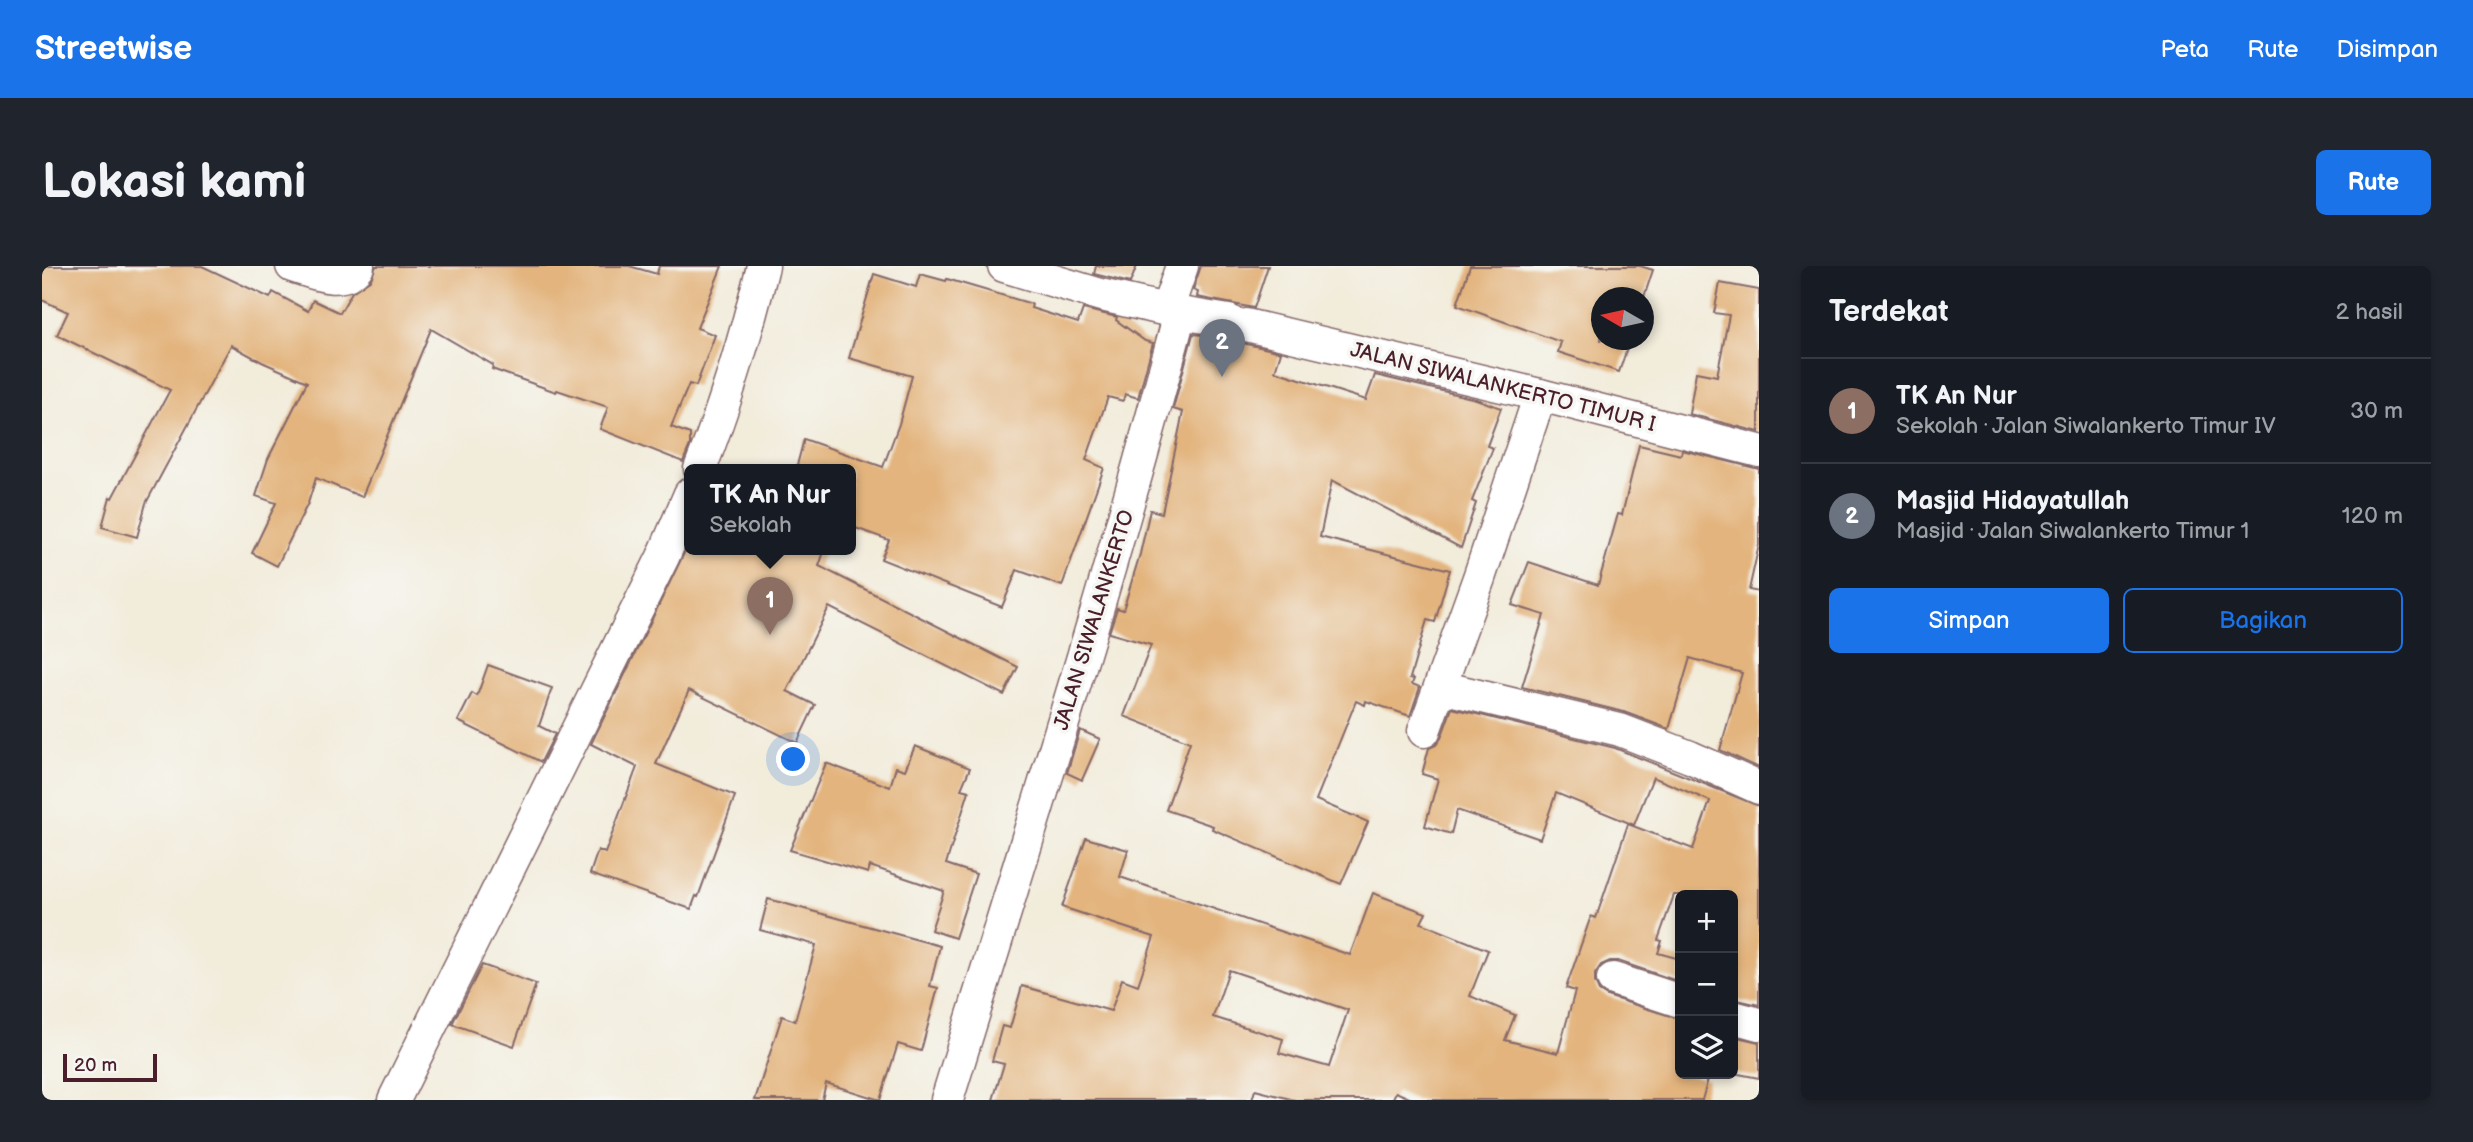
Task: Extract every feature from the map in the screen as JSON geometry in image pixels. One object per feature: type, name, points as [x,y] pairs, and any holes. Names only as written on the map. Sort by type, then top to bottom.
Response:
[{"type":"street","points":[[292,266],[328,278],[340,277],[354,271],[358,266]]},
{"type":"street","points":[[702,464],[746,333],[764,266]]},
{"type":"street","points":[[1004,266],[1101,295],[1174,312]]},
{"type":"street","name":"JALAN SIWALANKERTO","points":[[947,1100],[1141,463],[1182,266]]},
{"type":"street","name":"JALAN SIWALANKERTO TIMUR I","points":[[1174,312],[1237,323],[1540,395],[1759,451]]},
{"type":"street","points":[[1424,732],[1540,395]]},
{"type":"street","points":[[394,1100],[663,557],[684,508]]},
{"type":"street","points":[[1441,687],[1620,730],[1759,788]]},
{"type":"street","points":[[1613,979],[1675,999]]},
{"type":"street","points":[[1738,1018],[1759,1024]]},
{"type":"building","points":[[42,266],[202,266],[270,298],[273,292],[308,311],[313,300],[340,313],[352,292],[371,279],[376,266],[629,266],[657,274],[659,266],[722,266],[697,328],[715,335],[696,386],[689,384],[671,427],[690,434],[690,445],[683,462],[600,429],[608,407],[492,369],[493,365],[431,329],[362,497],[316,478],[308,503],[277,566],[252,553],[276,503],[256,496],[268,459],[307,382],[231,345],[146,503],[137,537],[102,527],[110,497],[112,498],[170,390],[57,335],[68,312],[42,300]]},
{"type":"building","points":[[1096,266],[1137,266],[1130,283],[1094,274]]},
{"type":"building","points":[[1201,266],[1268,266],[1254,308],[1197,297],[1198,292],[1193,290]]},
{"type":"building","points":[[1470,266],[1640,266],[1653,270],[1647,287],[1591,287],[1591,350],[1627,350],[1619,372],[1558,352],[1561,342],[1457,305]]},
{"type":"building","points":[[874,274],[916,287],[920,274],[946,281],[947,279],[1032,304],[1031,308],[1078,323],[1083,309],[1117,317],[1116,320],[1145,341],[1153,343],[1138,398],[1125,394],[1123,401],[1108,397],[1086,460],[1104,468],[1062,586],[1017,570],[1002,607],[881,559],[889,540],[856,528],[856,464],[797,464],[804,439],[883,467],[899,424],[912,376],[849,358]]},
{"type":"building","points":[[1720,283],[1759,290],[1759,432],[1689,414],[1696,372],[1717,376],[1729,315],[1714,313]]},
{"type":"building","points":[[1193,334],[1234,338],[1242,343],[1281,352],[1275,371],[1366,400],[1375,375],[1476,399],[1501,408],[1487,446],[1493,448],[1472,501],[1476,503],[1461,548],[1332,480],[1320,537],[1450,570],[1435,622],[1427,620],[1410,678],[1414,679],[1412,684],[1420,687],[1410,716],[1366,701],[1365,705],[1356,701],[1316,800],[1368,822],[1341,884],[1212,829],[1213,826],[1166,810],[1190,742],[1124,716],[1151,645],[1109,633],[1117,608],[1123,610],[1150,510],[1162,513],[1183,412],[1173,409]]},
{"type":"building","points":[[1639,445],[1681,455],[1682,450],[1759,469],[1759,545],[1749,590],[1759,592],[1759,768],[1720,750],[1742,673],[1690,658],[1669,729],[1624,712],[1522,687],[1544,615],[1512,605],[1529,562],[1598,585],[1618,514],[1622,515]]},
{"type":"building","points":[[684,553],[823,555],[819,566],[1018,667],[1004,695],[829,607],[787,691],[815,705],[797,743],[689,690],[656,764],[735,796],[698,897],[696,896],[691,909],[590,874],[598,850],[605,853],[637,767],[591,744]]},
{"type":"building","points":[[488,665],[552,688],[539,726],[555,734],[541,762],[458,721],[472,693],[477,696]]},
{"type":"building","points":[[1452,708],[1615,748],[1759,806],[1759,1005],[1738,1000],[1738,890],[1675,890],[1658,940],[1662,941],[1658,953],[1675,958],[1675,980],[1618,961],[1601,965],[1595,974],[1599,991],[1607,996],[1675,1017],[1675,1079],[1708,1079],[1702,1100],[1414,1100],[1396,1092],[1392,1100],[1295,1100],[1255,1090],[1252,1100],[993,1100],[1004,1064],[992,1061],[1002,1026],[1010,1028],[1022,986],[1111,1011],[1122,979],[1138,985],[1154,937],[1062,907],[1086,838],[1128,850],[1120,877],[1350,955],[1373,893],[1426,913],[1421,923],[1488,950],[1470,996],[1515,1015],[1505,1040],[1558,1053],[1575,991],[1566,988],[1591,916],[1596,918],[1628,824],[1693,849],[1710,801],[1653,777],[1634,825],[1556,793],[1540,839],[1457,810],[1451,834],[1425,826],[1438,779],[1422,774],[1429,748],[1436,745]],"holes":[[[1229,970],[1348,1010],[1329,1067],[1279,1053],[1283,1039],[1213,1017]]]},
{"type":"building","points":[[1080,730],[1100,739],[1082,780],[1067,773]]},
{"type":"building","points":[[915,746],[970,768],[961,789],[969,791],[946,864],[976,874],[955,938],[931,930],[944,891],[870,866],[868,873],[790,850],[826,763],[890,787],[896,767],[905,770]]},
{"type":"building","points":[[768,899],[940,946],[930,986],[938,988],[921,1051],[898,1044],[880,1100],[826,1083],[822,1100],[755,1100],[782,1016],[795,1021],[816,945],[760,930]]},
{"type":"building","points":[[482,965],[536,984],[514,1046],[452,1024]]},
{"type":"building","points":[[1738,1037],[1759,1042],[1759,1078],[1738,1074]]},
{"type":"place","name":"Masjid Hidayatullah","points":[[1222,377]]},
{"type":"place","name":"TK An Nur","points":[[770,635]]}]
